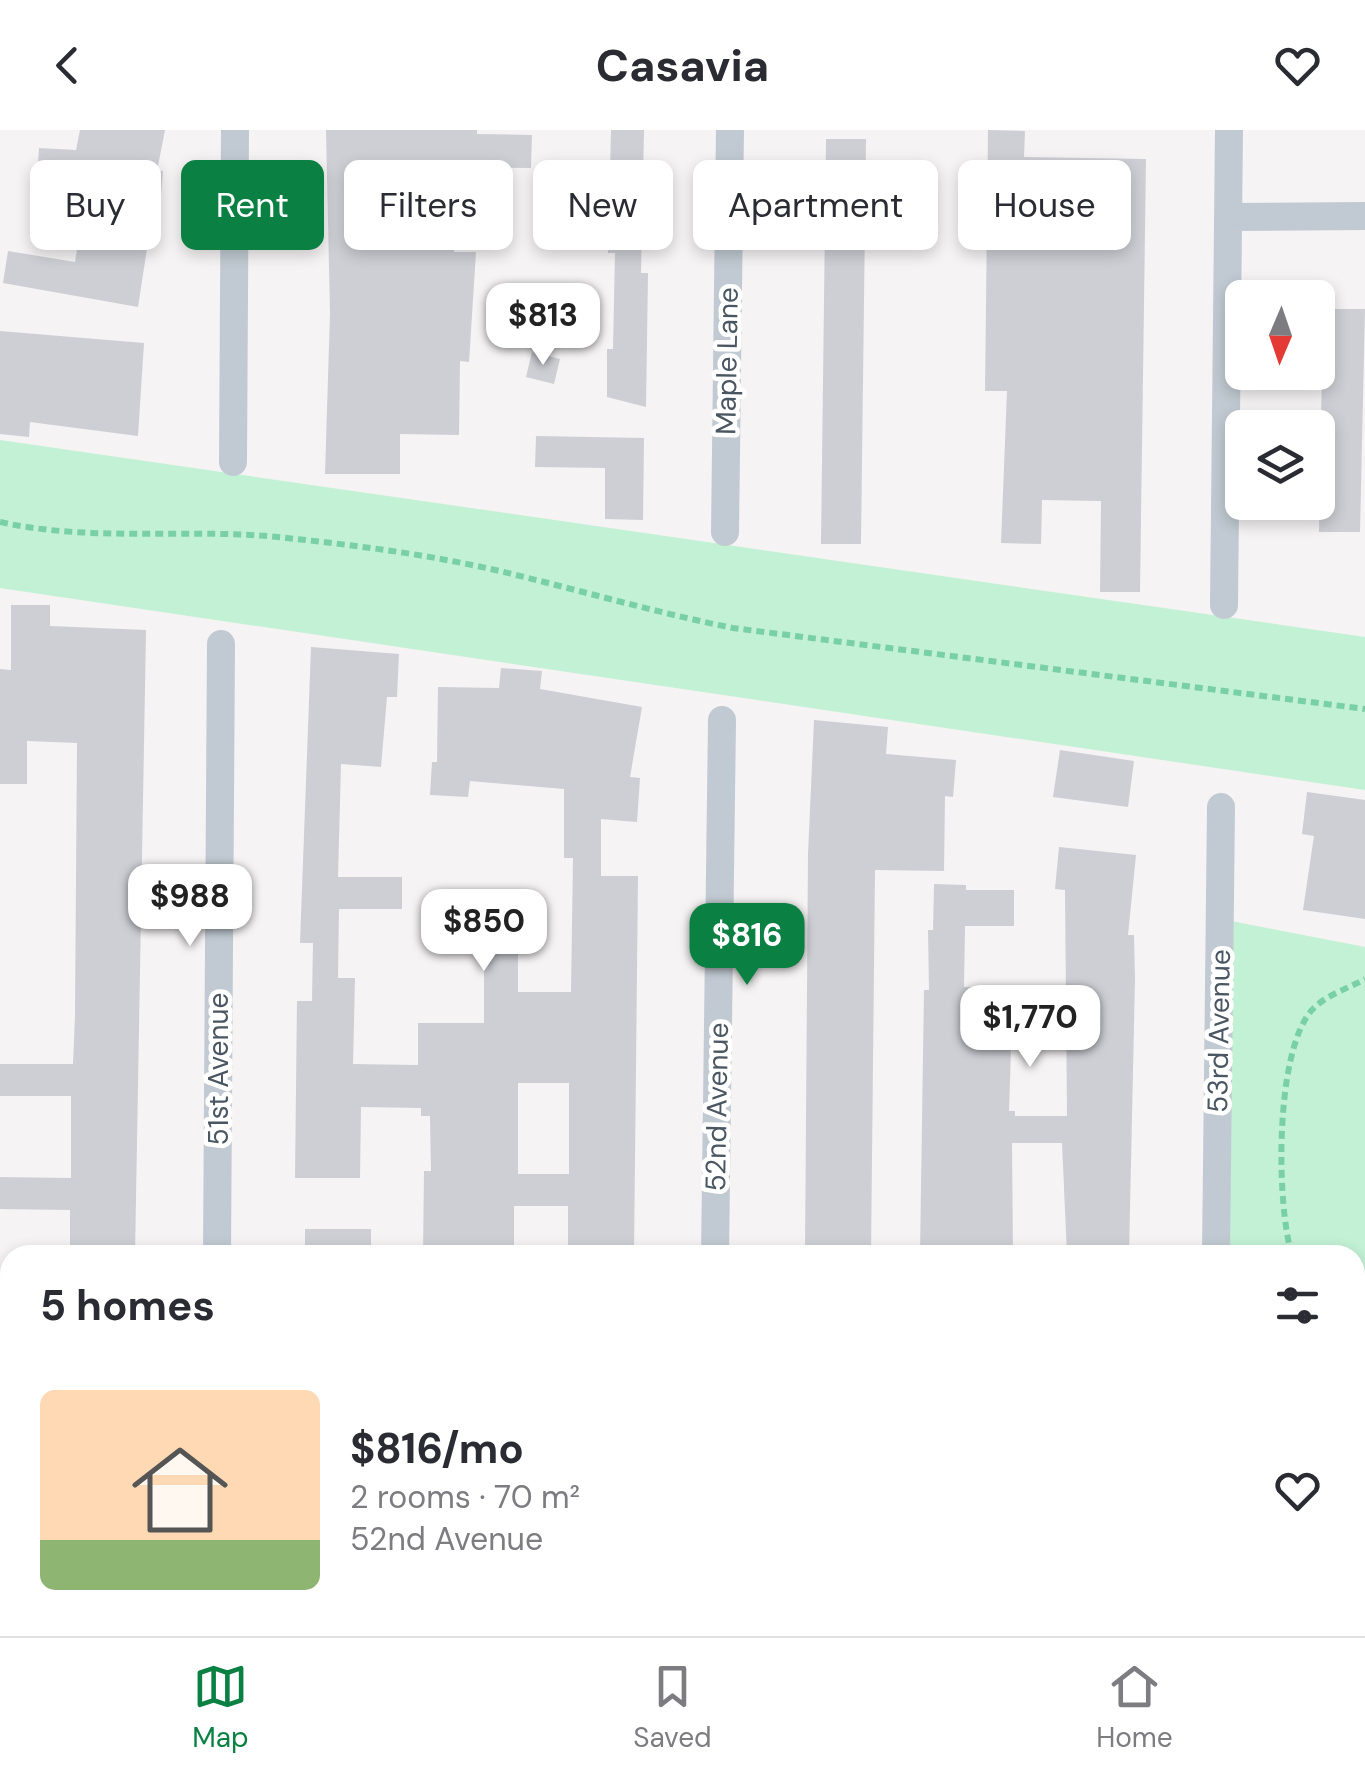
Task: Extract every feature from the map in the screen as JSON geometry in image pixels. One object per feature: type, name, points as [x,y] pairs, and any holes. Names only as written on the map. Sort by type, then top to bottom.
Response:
[{"type":"street","points":[[233,462],[236,130]]},
{"type":"street","name":"Maple Lane","points":[[726,532],[730,130]]},
{"type":"street","points":[[1224,605],[1229,130]]},
{"type":"street","points":[[1228,217],[1365,216]]},
{"type":"street","name":"51st Avenue","points":[[217,1245],[221,644]]},
{"type":"street","name":"52nd Avenue","points":[[715,1245],[722,720]]},
{"type":"street","name":"53rd Avenue","points":[[1216,1245],[1221,806]]},
{"type":"path","points":[[0,522],[98,536],[281,537],[372,548],[509,573],[635,608],[733,628],[1365,708]]},
{"type":"path","points":[[1289,1245],[1281,1144],[1282,1106],[1292,1048],[1301,1026],[1318,1005],[1365,979]]},
{"type":"green space","points":[[0,440],[1365,637],[1365,790],[0,588]]},
{"type":"green space","points":[[1231,921],[1365,947],[1365,1245],[1227,1245]]},
{"type":"building","points":[[80,130],[165,130],[159,160],[38,160],[39,148],[76,150]]},
{"type":"building","points":[[326,130],[477,130],[477,134],[532,135],[531,168],[513,168],[513,160],[344,160],[344,250],[476,252],[469,362],[460,361],[459,435],[400,434],[400,474],[325,474],[330,313]]},
{"type":"building","points":[[611,130],[644,130],[643,160],[610,160]]},
{"type":"building","points":[[988,130],[1025,131],[1024,157],[1146,159],[1140,592],[1100,592],[1101,501],[1042,500],[1041,544],[1001,543],[1007,391],[985,391],[987,250],[1131,250],[1131,160],[988,160]]},
{"type":"building","points":[[826,139],[866,139],[866,160],[826,160]]},
{"type":"building","points":[[77,250],[147,250],[138,307],[3,283],[8,251],[75,262]]},
{"type":"building","points":[[641,250],[641,273],[648,273],[646,407],[607,397],[607,349],[613,349],[615,253],[608,253]]},
{"type":"building","points":[[825,250],[865,250],[861,544],[821,544]]},
{"type":"building","points":[[1335,309],[1365,309],[1360,532],[1319,532],[1319,520],[1335,520],[1335,410],[1321,410],[1322,390],[1335,390]]},
{"type":"building","points":[[0,331],[144,343],[138,436],[30,422],[29,437],[0,434]]},
{"type":"building","points":[[532,352],[560,359],[554,384],[526,377]]},
{"type":"building","points":[[536,436],[644,438],[643,520],[605,519],[605,468],[535,467]]},
{"type":"building","points":[[11,605],[50,605],[50,626],[146,630],[135,1245],[70,1245],[70,1210],[0,1209],[0,1177],[71,1178],[71,1096],[0,1096],[0,1064],[73,1064],[75,1015],[77,743],[27,741],[27,784],[0,784],[0,669],[11,670]]},
{"type":"building","points":[[311,647],[399,654],[397,697],[387,697],[381,767],[341,764],[338,877],[402,877],[402,909],[339,909],[338,978],[355,978],[353,1064],[418,1065],[418,1023],[484,1023],[484,961],[479,961],[479,929],[518,930],[518,992],[571,992],[573,858],[564,858],[564,789],[470,781],[468,797],[430,795],[432,762],[437,762],[438,687],[499,688],[501,668],[542,671],[540,689],[642,707],[630,777],[640,778],[637,822],[601,819],[601,876],[638,876],[634,1245],[568,1245],[568,1206],[514,1206],[514,1245],[423,1245],[424,1171],[431,1171],[430,1116],[421,1116],[421,1108],[361,1107],[360,1178],[295,1178],[297,1001],[312,1001],[313,943],[300,943]],"holes":[[[518,1083],[569,1083],[569,1174],[518,1174]]]},
{"type":"building","points":[[814,720],[888,727],[886,754],[956,760],[953,797],[945,796],[944,871],[875,870],[871,1245],[805,1245],[808,854]]},
{"type":"building","points":[[1060,750],[1134,761],[1128,807],[1053,797]]},
{"type":"building","points":[[1307,792],[1365,800],[1365,919],[1303,910],[1314,836],[1302,834]]},
{"type":"building","points":[[1059,847],[1136,855],[1128,935],[1134,935],[1135,979],[1129,1245],[1067,1245],[1062,1143],[1012,1143],[1013,1245],[920,1245],[924,990],[929,990],[928,930],[933,930],[934,884],[966,885],[966,890],[1014,890],[1014,926],[965,926],[964,987],[1013,987],[1009,1111],[1015,1111],[1015,1116],[1067,1116],[1065,890],[1055,889]]},
{"type":"building","points":[[305,1229],[371,1229],[371,1245],[305,1245]]}]
